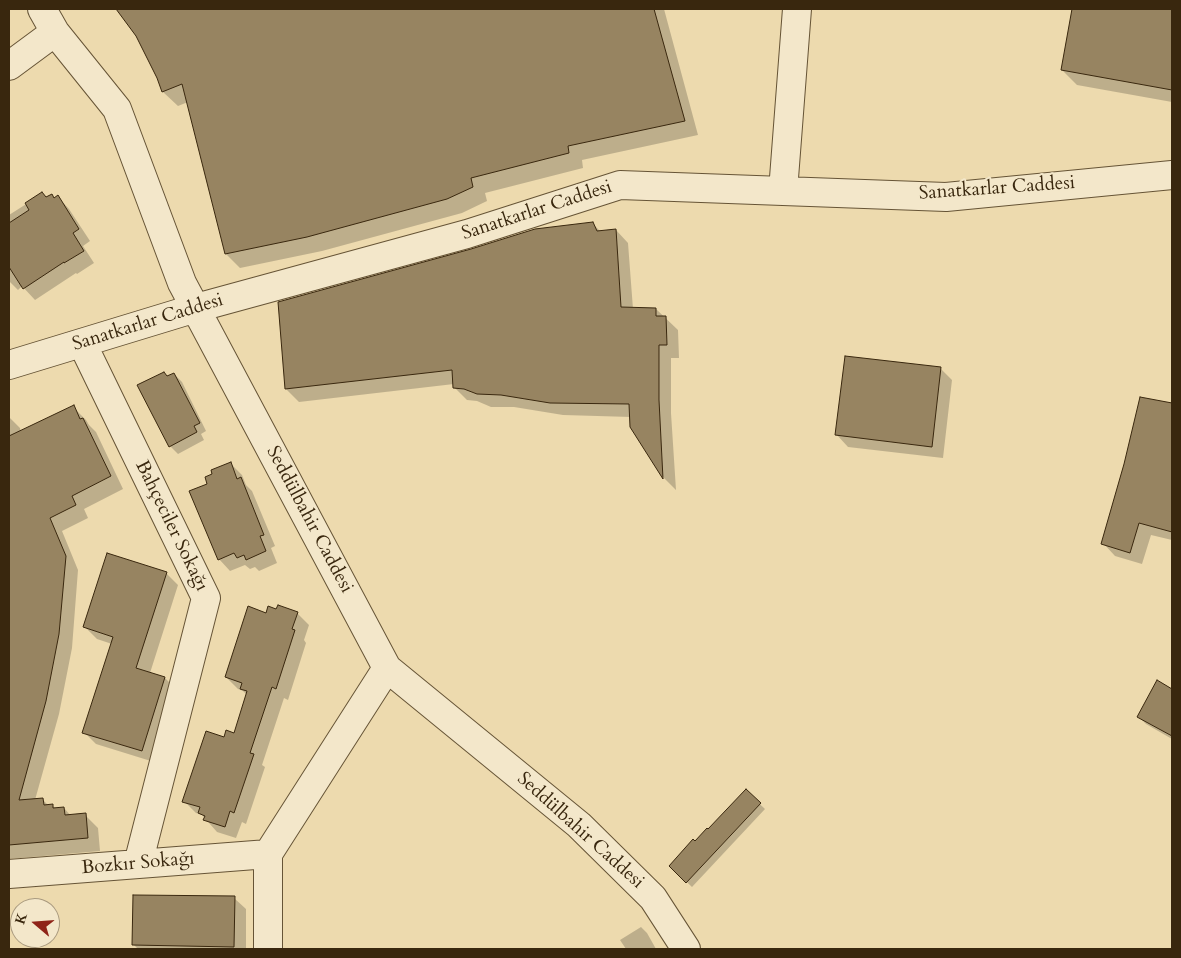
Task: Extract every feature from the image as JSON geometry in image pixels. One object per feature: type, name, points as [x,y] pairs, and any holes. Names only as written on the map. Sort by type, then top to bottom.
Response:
[{"type":"street","name":"Seddülbahir Caddesi","points":[[42,9],[55,32],[117,109],[182,283],[387,668],[579,825],[653,898],[686,949]]},
{"type":"street","points":[[784,191],[797,9]]},
{"type":"street","points":[[9,66],[55,32]]},
{"type":"street","name":"Sanatkarlar Caddesi","points":[[9,365],[196,308],[467,234],[620,185],[946,197],[1172,175]]},
{"type":"street","name":"Bahçeciler Sokağı","points":[[82,343],[206,598],[138,864]]},
{"type":"street","points":[[268,949],[268,854],[387,668]]},
{"type":"street","name":"Bozkır Sokağı","points":[[9,874],[268,854]]},
{"type":"building","points":[[116,9],[654,9],[685,121],[568,146],[569,153],[471,178],[473,187],[447,199],[307,237],[225,254],[182,84],[162,92],[136,36]]},
{"type":"building","points":[[1072,9],[1172,9],[1172,90],[1061,70]]},
{"type":"building","points":[[42,192],[46,197],[52,194],[54,198],[58,195],[79,229],[73,233],[84,251],[23,289],[9,267],[9,223],[29,210],[25,203]]},
{"type":"building","points":[[593,222],[597,231],[616,229],[621,307],[656,308],[656,316],[666,316],[667,345],[659,345],[659,400],[663,479],[630,427],[629,404],[550,403],[501,395],[477,394],[464,389],[453,388],[452,370],[285,389],[278,302],[471,249],[535,229]]},
{"type":"building","points":[[845,356],[941,367],[932,447],[835,435]]},
{"type":"building","points":[[164,372],[167,376],[174,373],[200,423],[194,426],[197,432],[169,447],[137,385]]},
{"type":"building","points":[[1140,397],[1172,403],[1172,532],[1139,523],[1130,553],[1101,544],[1124,464]]},
{"type":"building","points":[[74,405],[80,419],[83,418],[111,476],[72,496],[76,505],[50,518],[66,556],[59,634],[46,701],[19,800],[43,798],[44,805],[53,804],[53,808],[64,807],[65,815],[86,813],[88,838],[9,845],[9,436]]},
{"type":"building","points":[[231,462],[237,479],[241,477],[264,535],[260,536],[266,551],[246,560],[244,555],[237,558],[234,553],[218,560],[189,491],[207,484],[205,477],[212,474],[211,470]]},
{"type":"building","points":[[107,553],[167,572],[136,668],[165,677],[142,751],[82,733],[113,637],[83,627]]},
{"type":"building","points":[[278,605],[298,612],[292,629],[295,630],[276,689],[272,687],[250,753],[254,754],[234,813],[230,811],[225,827],[203,820],[205,816],[198,813],[200,807],[182,802],[206,731],[224,737],[226,730],[234,733],[247,691],[240,689],[242,683],[225,677],[248,606],[266,613],[268,606],[276,609]]},
{"type":"building","points":[[1157,680],[1172,689],[1172,736],[1137,717]]},
{"type":"building","points":[[746,789],[761,803],[686,883],[669,866],[693,839],[695,841],[708,829]]},
{"type":"building","points":[[133,895],[235,896],[234,947],[132,945]]}]
